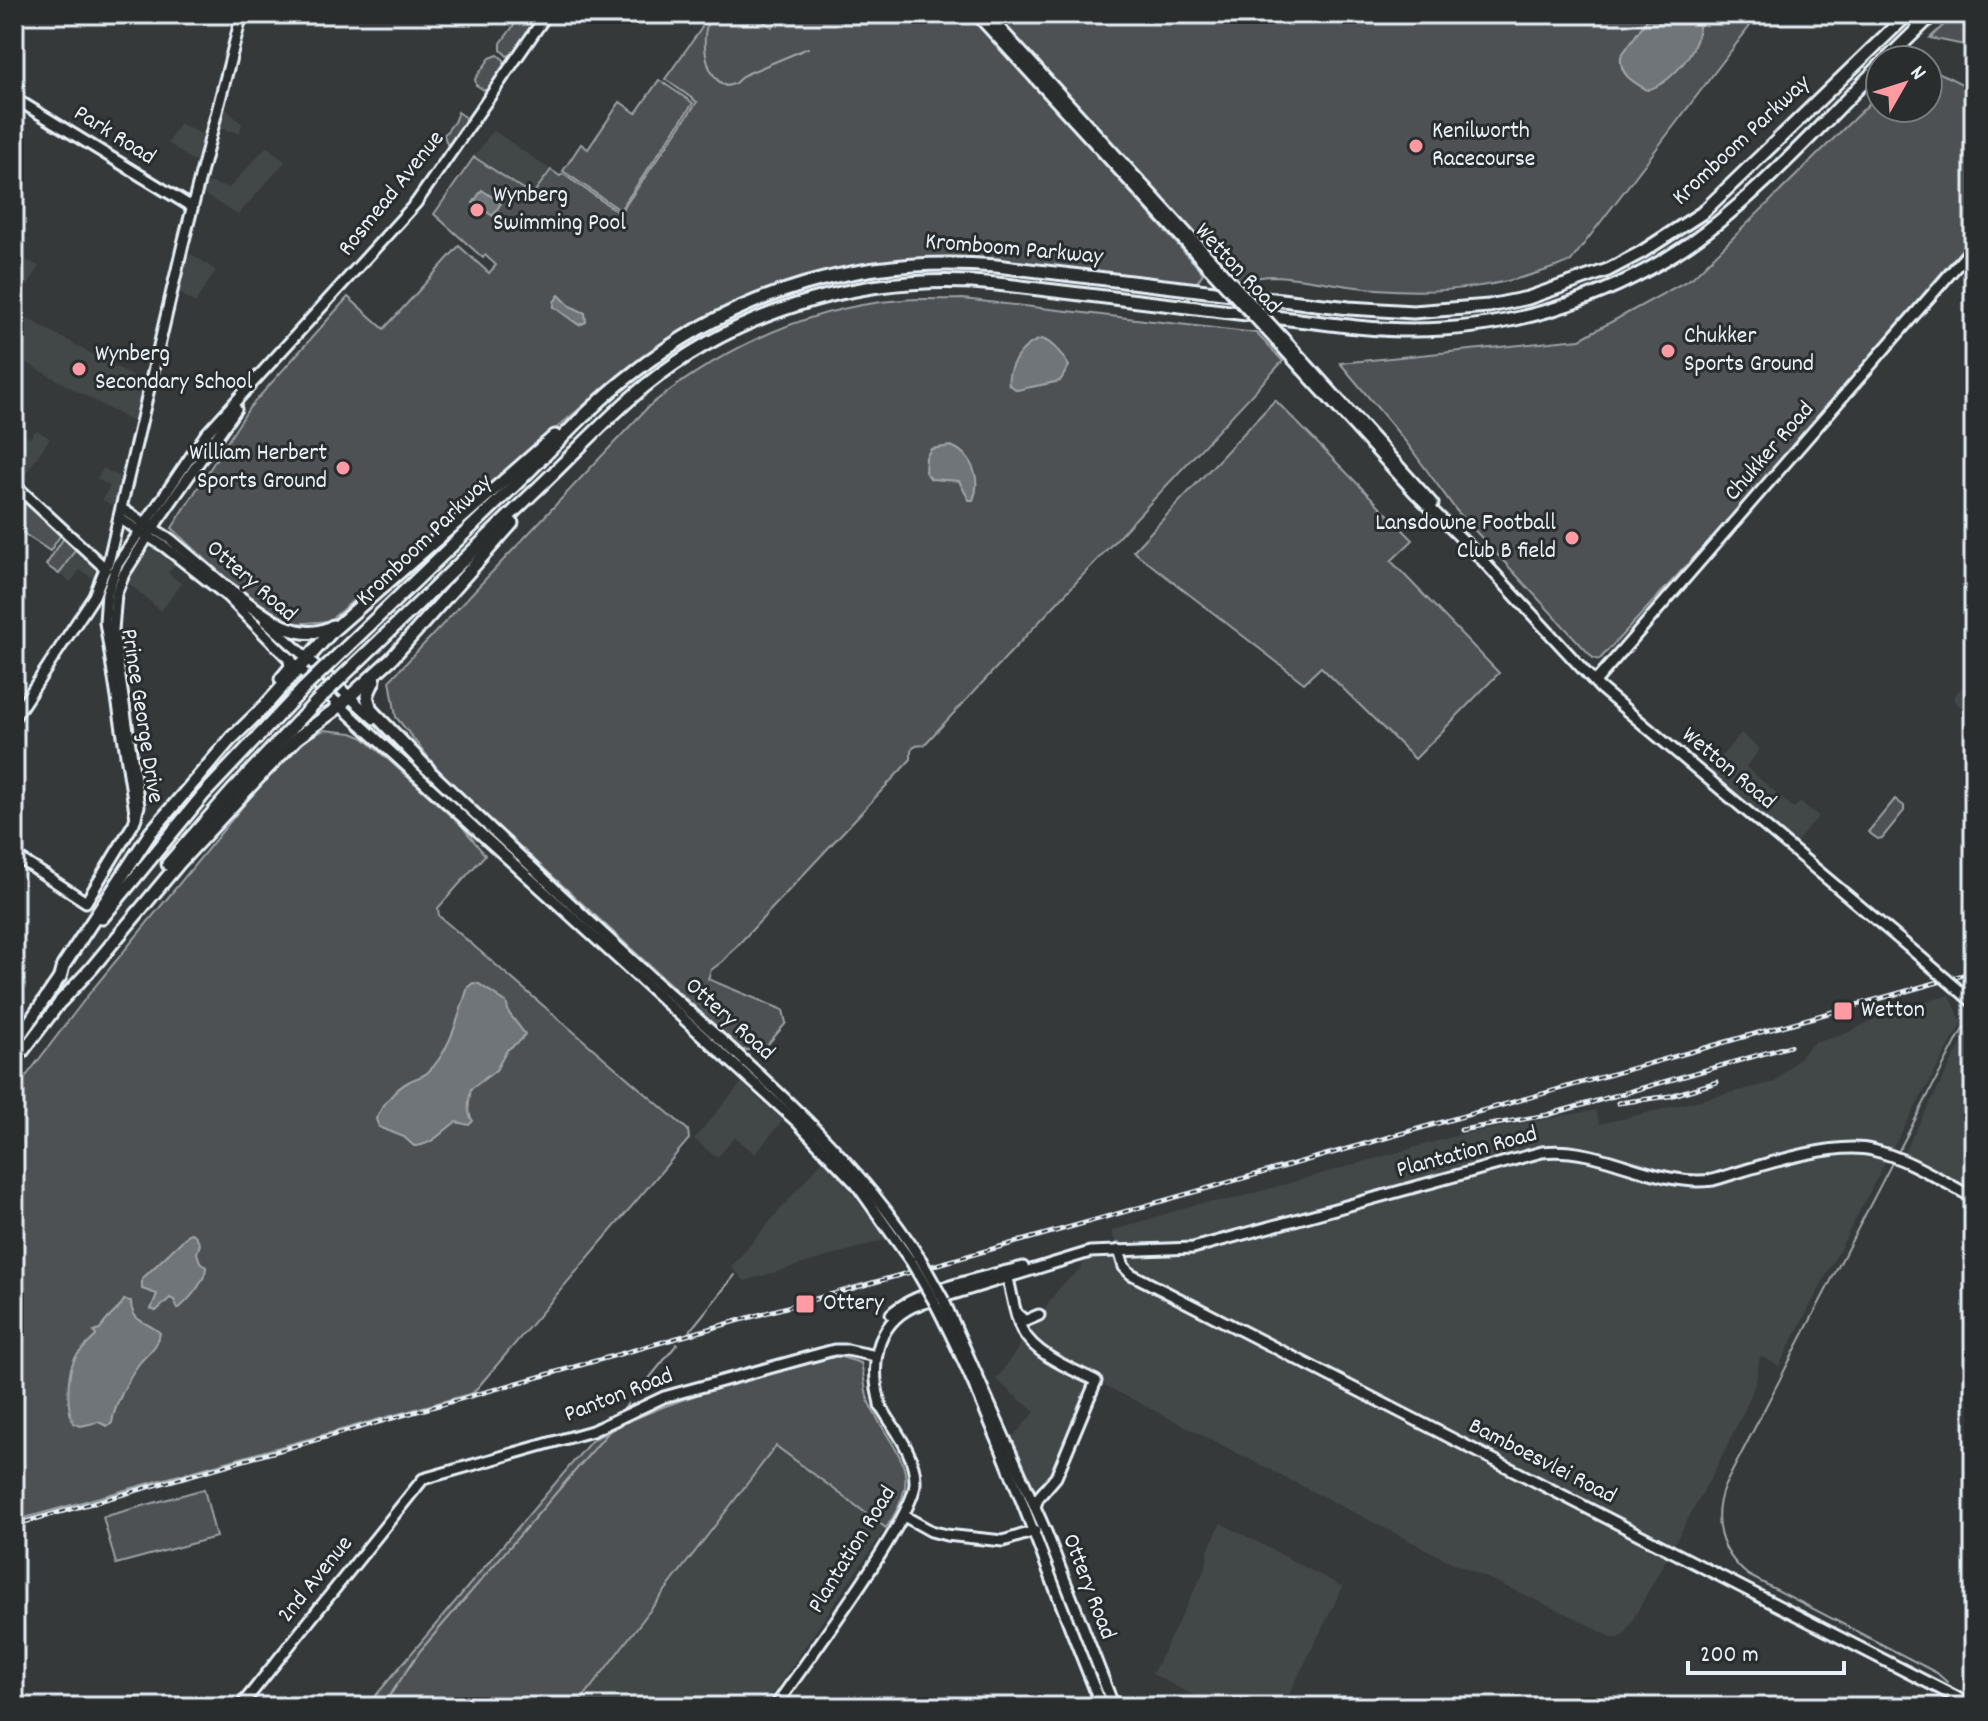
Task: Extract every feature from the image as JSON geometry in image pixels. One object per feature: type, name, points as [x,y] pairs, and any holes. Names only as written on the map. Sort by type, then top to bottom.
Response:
[{"type":"highway","name":"Kromboom Parkway","points":[[60,977],[169,834],[303,689],[612,391],[679,338],[743,305],[808,281],[894,265],[943,263],[996,266],[1349,308],[1413,312],[1489,306],[1528,298],[1608,270],[1702,213],[1908,14]]},
{"type":"highway","points":[[1902,44],[1934,14]]},
{"type":"highway","name":"Kromboom Parkway","points":[[61,1001],[193,835],[316,702],[644,387],[712,341],[794,305],[871,286],[921,281],[963,281],[1411,330],[1490,324],[1571,304],[1651,268],[1713,227],[1864,81]]},
{"type":"highway","points":[[60,977],[63,966],[151,832],[295,664],[309,658],[350,615],[595,400],[612,391]]},
{"type":"highway","points":[[428,769],[371,710],[367,703],[369,687],[580,448]]},
{"type":"highway","points":[[228,589],[269,617],[303,634],[325,631],[350,615]]},
{"type":"highway","points":[[61,1001],[179,863],[286,748],[392,658]]},
{"type":"main road","points":[[14,1044],[60,977]]},
{"type":"main road","points":[[14,1063],[61,1001]]},
{"type":"street","points":[[14,718],[88,606],[106,569],[192,207],[242,14]]},
{"type":"street","name":"Rosmead Avenue","points":[[146,529],[252,386],[416,203],[547,14]]},
{"type":"street","name":"Wetton Road","points":[[976,14],[1282,342],[1415,493],[1472,549],[1595,682],[1974,1003]]},
{"type":"street","name":"Wetton Road","points":[[987,14],[1212,266]]},
{"type":"street","name":"Park Road","points":[[14,98],[192,207]]},
{"type":"street","name":"Chukker Road","points":[[1595,682],[1974,246]]},
{"type":"street","points":[[14,484],[106,569]]},
{"type":"street","name":"Ottery Road","points":[[121,514],[182,548],[309,658],[599,929],[811,1121],[864,1180],[940,1302],[1035,1507],[1114,1707]]},
{"type":"street","name":"Ottery Road","points":[[146,529],[227,596],[295,664],[806,1130],[866,1196],[917,1262]]},
{"type":"street","name":"Prince George Drive","points":[[14,855],[86,902],[136,818],[105,616],[112,577],[146,529]]},
{"type":"street","name":"Plantation Road","points":[[775,1707],[904,1516],[914,1494],[915,1474],[910,1457],[874,1393],[870,1371],[879,1329],[892,1312],[919,1296],[1007,1275],[1037,1263],[1056,1262],[1090,1252],[1193,1248],[1542,1152],[1566,1150],[1594,1155],[1698,1182],[1822,1151],[1864,1148],[1897,1158],[1974,1198]]},
{"type":"street","name":"Bamboesvlei Road","points":[[1119,1250],[1124,1267],[1131,1274],[1971,1707]]},
{"type":"street","points":[[1007,1275],[1023,1332],[1063,1364],[1096,1381],[1050,1486],[1038,1498],[1035,1507]]},
{"type":"street","name":"Ottery Road","points":[[940,1302],[1035,1531],[1102,1707]]},
{"type":"street","points":[[1017,1314],[1025,1321],[1039,1315]]},
{"type":"street","name":"Panton Road","points":[[423,1479],[592,1431],[659,1399],[834,1350],[874,1355]]},
{"type":"street","points":[[857,1352],[867,1361],[870,1371]]},
{"type":"street","name":"Plantation Road","points":[[874,1355],[875,1385],[881,1407]]},
{"type":"street","points":[[435,1464],[440,1474]]},
{"type":"street","points":[[1022,1477],[1039,1489],[1050,1486]]},
{"type":"street","name":"2nd Avenue","points":[[240,1707],[423,1479]]},
{"type":"street","points":[[914,1494],[912,1512],[920,1525]]},
{"type":"street","points":[[904,1516],[946,1535],[998,1541],[1035,1531]]},
{"type":"shaded area","points":[[522,14],[541,14],[514,54],[507,56],[501,50],[501,43]]},
{"type":"shaded area","points":[[708,14],[753,14],[772,27],[782,14],[969,14],[1203,273],[1196,284],[957,258],[910,259],[858,264],[764,290],[700,320],[631,365],[329,621],[293,624],[249,600],[172,528],[249,408],[348,297],[384,329],[459,246],[489,273],[496,265],[485,255],[483,258],[434,214],[474,157],[532,195],[551,170],[560,176],[563,174],[620,213],[697,102],[665,79],[701,29]]},
{"type":"shaded area","name":"Kenilworth Racecourse","points":[[994,14],[1759,14],[1571,261],[1525,277],[1476,287],[1402,291],[1273,276],[1236,281]]},
{"type":"shaded area","points":[[1651,14],[1717,14],[1702,20],[1693,49],[1676,71],[1647,90],[1625,73],[1621,56]]},
{"type":"shaded area","points":[[1955,14],[1974,14],[1974,47],[1930,38]]},
{"type":"shaded area","points":[[498,55],[504,60],[505,67],[489,90],[484,90],[476,85],[475,79],[490,58]]},
{"type":"shaded area","name":"Chukker Sports Ground","points":[[1944,75],[1974,90],[1974,235],[1735,513],[1599,660],[1593,658],[1456,510],[1406,442],[1340,363],[1580,339],[1692,278],[1864,109],[1864,124],[1944,124]]},
{"type":"shaded area","points":[[659,80],[693,103],[620,210],[563,171],[581,144],[588,149],[620,102],[636,113]]},
{"type":"shaded area","points":[[226,109],[242,124],[240,133],[218,128]]},
{"type":"shaded area","points":[[458,112],[469,120],[452,143],[447,144],[444,135]]},
{"type":"shaded area","points":[[179,123],[203,135],[196,163],[168,143]]},
{"type":"shaded area","points":[[493,130],[551,170],[533,195],[474,157]]},
{"type":"shaded area","points":[[267,146],[285,162],[238,215],[205,195],[202,190],[204,181],[229,188]]},
{"type":"shaded area","points":[[482,190],[501,203],[493,216],[473,203]]},
{"type":"shaded area","points":[[191,254],[216,270],[195,303],[178,292],[186,256]]},
{"type":"shaded area","points":[[21,258],[39,266],[28,286],[14,277]]},
{"type":"shaded area","points":[[559,295],[570,306],[585,313],[586,322],[579,325],[554,307]]},
{"type":"shaded area","points":[[910,299],[963,299],[1256,333],[1283,361],[924,745],[911,750],[911,759],[723,961],[711,970],[708,979],[783,1010],[786,1023],[763,1050],[742,1050],[445,778],[396,717],[390,680],[649,406],[677,385],[767,334],[832,311]]},
{"type":"shaded area","name":"Wynberg Secondary School","points":[[14,311],[143,382],[145,387],[137,418],[131,421],[14,356]]},
{"type":"shaded area","points":[[1042,339],[1054,346],[1069,366],[1060,381],[1017,390],[1009,385],[1013,364],[1028,345]]},
{"type":"shaded area","points":[[1275,400],[1413,540],[1391,561],[1499,673],[1415,759],[1321,667],[1304,683],[1133,551]]},
{"type":"shaded area","points":[[14,417],[26,424],[24,435],[30,438],[38,431],[50,438],[19,484],[14,479]]},
{"type":"shaded area","points":[[951,446],[965,455],[973,468],[976,492],[973,500],[969,500],[959,481],[931,479],[925,472],[926,457],[931,449]]},
{"type":"shaded area","points":[[103,468],[124,479],[117,508],[102,500],[110,486],[97,479]]},
{"type":"shaded area","points":[[17,492],[62,533],[50,551],[14,527],[14,496]]},
{"type":"shaded area","points":[[65,536],[77,547],[59,574],[46,565]]},
{"type":"shaded area","points":[[151,547],[175,565],[168,573],[182,584],[161,611],[126,581]]},
{"type":"shaded area","points":[[76,549],[94,565],[94,579],[80,570],[71,582],[59,574]]},
{"type":"shaded area","points":[[1974,673],[1974,717],[1954,701],[1954,696]]},
{"type":"shaded area","points":[[324,730],[352,733],[364,738],[461,825],[485,855],[438,908],[439,916],[688,1130],[689,1139],[473,1393],[14,1521],[14,1092],[92,990],[279,762],[295,745]]},
{"type":"shaded area","points":[[1741,733],[1760,749],[1746,767],[1794,808],[1800,802],[1819,816],[1791,848],[1705,776]]},
{"type":"shaded area","points":[[1895,799],[1904,806],[1904,811],[1878,839],[1868,832]]},
{"type":"shaded area","points":[[473,983],[506,1002],[509,1013],[525,1034],[507,1050],[496,1070],[471,1089],[469,1110],[473,1121],[469,1125],[456,1122],[432,1141],[414,1146],[404,1137],[379,1127],[376,1119],[395,1092],[435,1065],[448,1044],[468,987]]},
{"type":"shaded area","points":[[1950,995],[1962,1023],[1779,1366],[1760,1356],[1756,1381],[1747,1405],[1714,1472],[1625,1634],[1619,1638],[1613,1638],[1449,1561],[1096,1381],[1056,1477],[1039,1489],[1022,1477],[1007,1443],[1035,1412],[996,1380],[1059,1288],[1080,1269],[1090,1252],[1119,1250],[1111,1231],[1197,1204],[1233,1199],[1458,1135],[1595,1110],[1600,1124],[1775,1082],[1814,1042],[1847,1033],[1886,1013]]},
{"type":"shaded area","points":[[1969,1029],[1974,1041],[1974,1198],[1900,1160]]},
{"type":"shaded area","points":[[743,1081],[783,1120],[755,1154],[735,1137],[717,1158],[694,1139]]},
{"type":"shaded area","points":[[822,1161],[828,1163],[888,1239],[745,1281],[731,1267]]},
{"type":"shaded area","points":[[190,1233],[200,1244],[197,1253],[206,1267],[200,1284],[178,1309],[170,1298],[156,1311],[151,1309],[157,1294],[142,1289],[142,1279]]},
{"type":"shaded area","points":[[124,1300],[131,1301],[137,1318],[160,1333],[159,1338],[130,1378],[118,1401],[112,1423],[108,1426],[98,1422],[81,1426],[74,1424],[68,1392],[74,1360],[96,1336],[94,1332],[100,1330]]},
{"type":"shaded area","points":[[838,1356],[861,1363],[869,1402],[903,1466],[906,1478],[904,1492],[886,1528],[776,1446],[576,1707],[366,1707],[591,1441],[680,1401]]},
{"type":"shaded area","points":[[777,1445],[886,1528],[764,1707],[576,1707]]},
{"type":"shaded area","points":[[204,1489],[216,1537],[116,1564],[103,1517]]},
{"type":"shaded area","points":[[1221,1523],[1343,1587],[1283,1707],[1216,1707],[1152,1674],[1206,1567],[1208,1550]]},
{"type":"waterway","points":[[711,14],[705,33],[708,64],[718,81],[726,86],[734,84],[744,75],[808,48]]},
{"type":"waterway","points":[[1897,1154],[1964,1027]]},
{"type":"waterway","points":[[1894,1159],[1724,1487],[1718,1524],[1725,1546],[1748,1575],[1937,1673],[1947,1682]]},
{"type":"waterway","points":[[688,1333],[735,1275]]},
{"type":"waterway","points":[[639,1391],[677,1344]]},
{"type":"waterway","points":[[622,1412],[628,1403]]},
{"type":"waterway","points":[[382,1707],[420,1651],[612,1428]]},
{"type":"railway","points":[[14,1525],[1974,972]]},
{"type":"railway","points":[[1461,1130],[1547,1115],[1790,1046]]},
{"type":"railway","points":[[1618,1103],[1670,1096],[1717,1082]]},
{"type":"place","name":"Kenilworth Racecourse","points":[[1416,146]]},
{"type":"place","name":"Wynberg Swimming Pool","points":[[477,210]]},
{"type":"place","name":"Chukker Sports Ground","points":[[1668,351]]},
{"type":"place","name":"Wynberg Secondary School","points":[[79,369]]},
{"type":"place","name":"William Herbert Sports Ground","points":[[343,468]]},
{"type":"place","name":"Lansdowne Football Club B field","points":[[1572,538]]},
{"type":"place","name":"Wetton","points":[[1843,1011]]},
{"type":"place","name":"Ottery","points":[[805,1304]]}]
